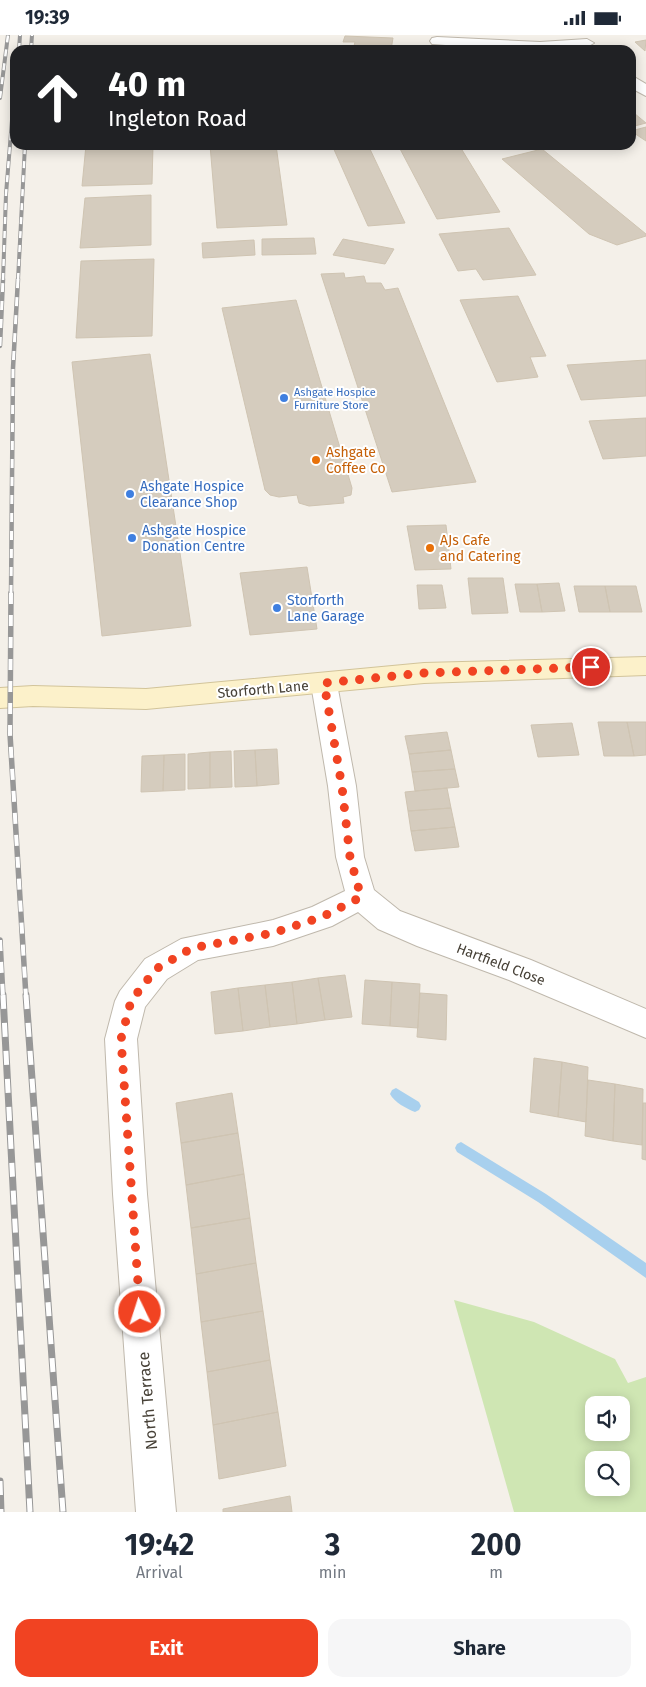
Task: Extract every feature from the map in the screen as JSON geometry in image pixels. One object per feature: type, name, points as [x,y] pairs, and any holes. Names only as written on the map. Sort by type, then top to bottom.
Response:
[{"type":"street","points":[[438,41],[457,39],[519,45]]},
{"type":"street","points":[[564,45],[587,43]]},
{"type":"street","points":[[636,83],[646,91]]},
{"type":"street","name":"Storforth Lane","points":[[0,698],[33,696],[146,699],[424,673],[646,666]]},
{"type":"street","points":[[324,683],[342,787],[350,857],[361,897]]},
{"type":"street","name":"Hartfield Close","points":[[361,897],[389,920],[420,934],[520,970],[646,1024]]},
{"type":"street","name":"North Terrace","points":[[156,1511],[130,1194],[121,1039],[131,1001],[156,969],[192,948],[273,933],[322,917],[361,897]]},
{"type":"green space","points":[[454,1300],[534,1322],[615,1359],[628,1383],[646,1377],[646,1512],[514,1512]]},
{"type":"building","points":[[345,36],[393,38],[392,45],[354,45],[355,42],[343,42]]},
{"type":"building","points":[[646,40],[645,51],[635,42]]},
{"type":"building","points":[[636,115],[646,123],[636,126]]},
{"type":"building","points":[[646,127],[646,141],[636,134],[636,130]]},
{"type":"building","points":[[86,150],[153,150],[152,184],[82,186]]},
{"type":"building","points":[[210,150],[277,150],[287,225],[217,228]]},
{"type":"building","points":[[334,150],[370,150],[405,223],[368,226]]},
{"type":"building","points":[[401,150],[462,150],[500,212],[437,219]]},
{"type":"building","points":[[543,150],[646,234],[646,236],[617,245],[589,234],[502,159]]},
{"type":"building","points":[[151,195],[151,245],[80,248],[85,198]]},
{"type":"building","points":[[509,228],[536,275],[483,280],[476,269],[458,271],[439,234]]},
{"type":"building","points":[[314,238],[316,254],[262,255],[262,239]]},
{"type":"building","points":[[343,239],[394,249],[385,264],[333,255]]},
{"type":"building","points":[[254,240],[255,255],[203,258],[202,243]]},
{"type":"building","points":[[154,259],[152,336],[76,338],[81,261]]},
{"type":"building","points":[[344,273],[345,278],[364,276],[366,283],[381,283],[385,290],[398,288],[476,482],[392,492],[321,274]]},
{"type":"building","points":[[518,296],[546,356],[530,357],[538,377],[497,382],[460,300]]},
{"type":"building","name":"Ashgate Hospice Furniture Store","points":[[296,300],[352,488],[351,495],[343,497],[344,503],[309,506],[299,503],[297,495],[279,497],[270,495],[265,490],[222,308]]},
{"type":"building","points":[[150,354],[191,626],[102,636],[72,362]]},
{"type":"building","points":[[646,360],[646,396],[581,400],[567,365]]},
{"type":"building","points":[[646,418],[646,456],[603,459],[589,421]]},
{"type":"building","name":"AJs Cafe and Catering","points":[[446,525],[451,569],[415,570],[407,526]]},
{"type":"building","points":[[307,567],[317,629],[250,635],[240,573]]},
{"type":"building","points":[[468,578],[503,578],[508,613],[472,614]]},
{"type":"building","points":[[559,583],[565,611],[542,612],[537,584]]},
{"type":"building","points":[[515,584],[537,584],[542,612],[520,612]]},
{"type":"building","points":[[417,585],[442,585],[446,608],[419,609]]},
{"type":"building","points":[[574,586],[605,586],[610,612],[579,612]]},
{"type":"building","points":[[605,586],[636,586],[642,612],[610,612]]},
{"type":"building","points":[[598,722],[627,722],[634,756],[604,756]]},
{"type":"building","points":[[627,722],[646,722],[646,755],[634,756]]},
{"type":"building","points":[[572,723],[579,755],[538,757],[531,725]]},
{"type":"building","points":[[447,732],[451,750],[409,754],[405,736]]},
{"type":"building","points":[[277,749],[279,784],[257,786],[255,750]]},
{"type":"building","points":[[255,750],[257,786],[235,787],[234,751]]},
{"type":"building","points":[[451,750],[455,769],[412,772],[409,754]]},
{"type":"building","points":[[231,751],[232,787],[210,788],[210,752]]},
{"type":"building","points":[[210,752],[210,788],[188,789],[188,754]]},
{"type":"building","points":[[185,754],[185,790],[163,791],[164,755]]},
{"type":"building","points":[[164,755],[163,791],[141,792],[142,756]]},
{"type":"building","points":[[455,769],[459,787],[415,791],[412,772]]},
{"type":"building","points":[[447,788],[451,808],[408,811],[405,792]]},
{"type":"building","points":[[451,808],[455,827],[411,831],[408,811]]},
{"type":"building","points":[[455,827],[459,847],[415,851],[411,831]]},
{"type":"building","points":[[345,975],[352,1017],[325,1020],[318,978]]},
{"type":"building","points":[[318,978],[325,1020],[297,1024],[292,982]]},
{"type":"building","points":[[365,980],[392,982],[390,1026],[362,1024]]},
{"type":"building","points":[[292,982],[297,1024],[270,1027],[265,985]]},
{"type":"building","points":[[392,982],[420,984],[418,1028],[390,1026]]},
{"type":"building","points":[[265,985],[270,1027],[243,1031],[238,988]]},
{"type":"building","points":[[238,988],[243,1031],[215,1034],[211,992]]},
{"type":"building","points":[[420,993],[447,995],[446,1040],[417,1037]]},
{"type":"building","points":[[534,1058],[562,1062],[558,1117],[530,1112]]},
{"type":"building","points":[[562,1062],[588,1067],[586,1122],[558,1117]]},
{"type":"building","points":[[588,1080],[615,1084],[613,1141],[585,1136]]},
{"type":"building","points":[[615,1084],[643,1089],[642,1145],[613,1141]]},
{"type":"building","points":[[232,1093],[238,1133],[181,1143],[176,1103]]},
{"type":"building","points":[[643,1103],[646,1103],[646,1160],[642,1159]]},
{"type":"building","points":[[238,1133],[244,1174],[186,1185],[181,1143]]},
{"type":"building","points":[[244,1174],[250,1218],[191,1228],[186,1185]]},
{"type":"building","points":[[250,1218],[256,1263],[196,1274],[191,1228]]},
{"type":"building","points":[[256,1263],[263,1311],[201,1322],[196,1274]]},
{"type":"building","points":[[263,1311],[270,1360],[207,1372],[201,1322]]},
{"type":"building","points":[[270,1360],[278,1412],[213,1425],[207,1372]]},
{"type":"building","points":[[278,1412],[286,1466],[219,1479],[213,1425]]},
{"type":"building","points":[[290,1496],[292,1512],[223,1512],[223,1509]]},
{"type":"waterway","points":[[396,1094],[415,1106]]},
{"type":"waterway","points":[[461,1148],[542,1198],[646,1271]]},
{"type":"railway","points":[[0,98],[8,35]]},
{"type":"railway","points":[[19,45],[20,35]]},
{"type":"railway","points":[[31,45],[32,35]]},
{"type":"railway","points":[[3,280],[10,145]]},
{"type":"railway","points":[[18,280],[25,150]]},
{"type":"railway","points":[[0,346],[3,279]]},
{"type":"railway","points":[[11,594],[13,368],[18,279]]},
{"type":"railway","points":[[11,593],[10,734],[26,997]]},
{"type":"railway","points":[[0,940],[3,997]]},
{"type":"railway","points":[[3,995],[30,1512]]},
{"type":"railway","points":[[26,995],[63,1512]]},
{"type":"railway","points":[[0,1481],[1,1512]]},
{"type":"place","name":"Ashgate Hospice Furniture Store","points":[[284,398]]},
{"type":"place","name":"Ashgate Coffee Co","points":[[316,460]]},
{"type":"place","name":"Ashgate Hospice Clearance Shop","points":[[130,494]]},
{"type":"place","name":"Ashgate Hospice Donation Centre","points":[[132,538]]},
{"type":"place","name":"AJs Cafe and Catering","points":[[430,548]]},
{"type":"place","name":"Storforth Lane Garage","points":[[277,608]]},
{"type":"route","points":[[140,1312],[130,1194],[121,1039],[131,1001],[156,969],[192,948],[273,933],[322,917],[361,897],[350,857],[342,787],[324,683],[424,673],[591,667]]}]
